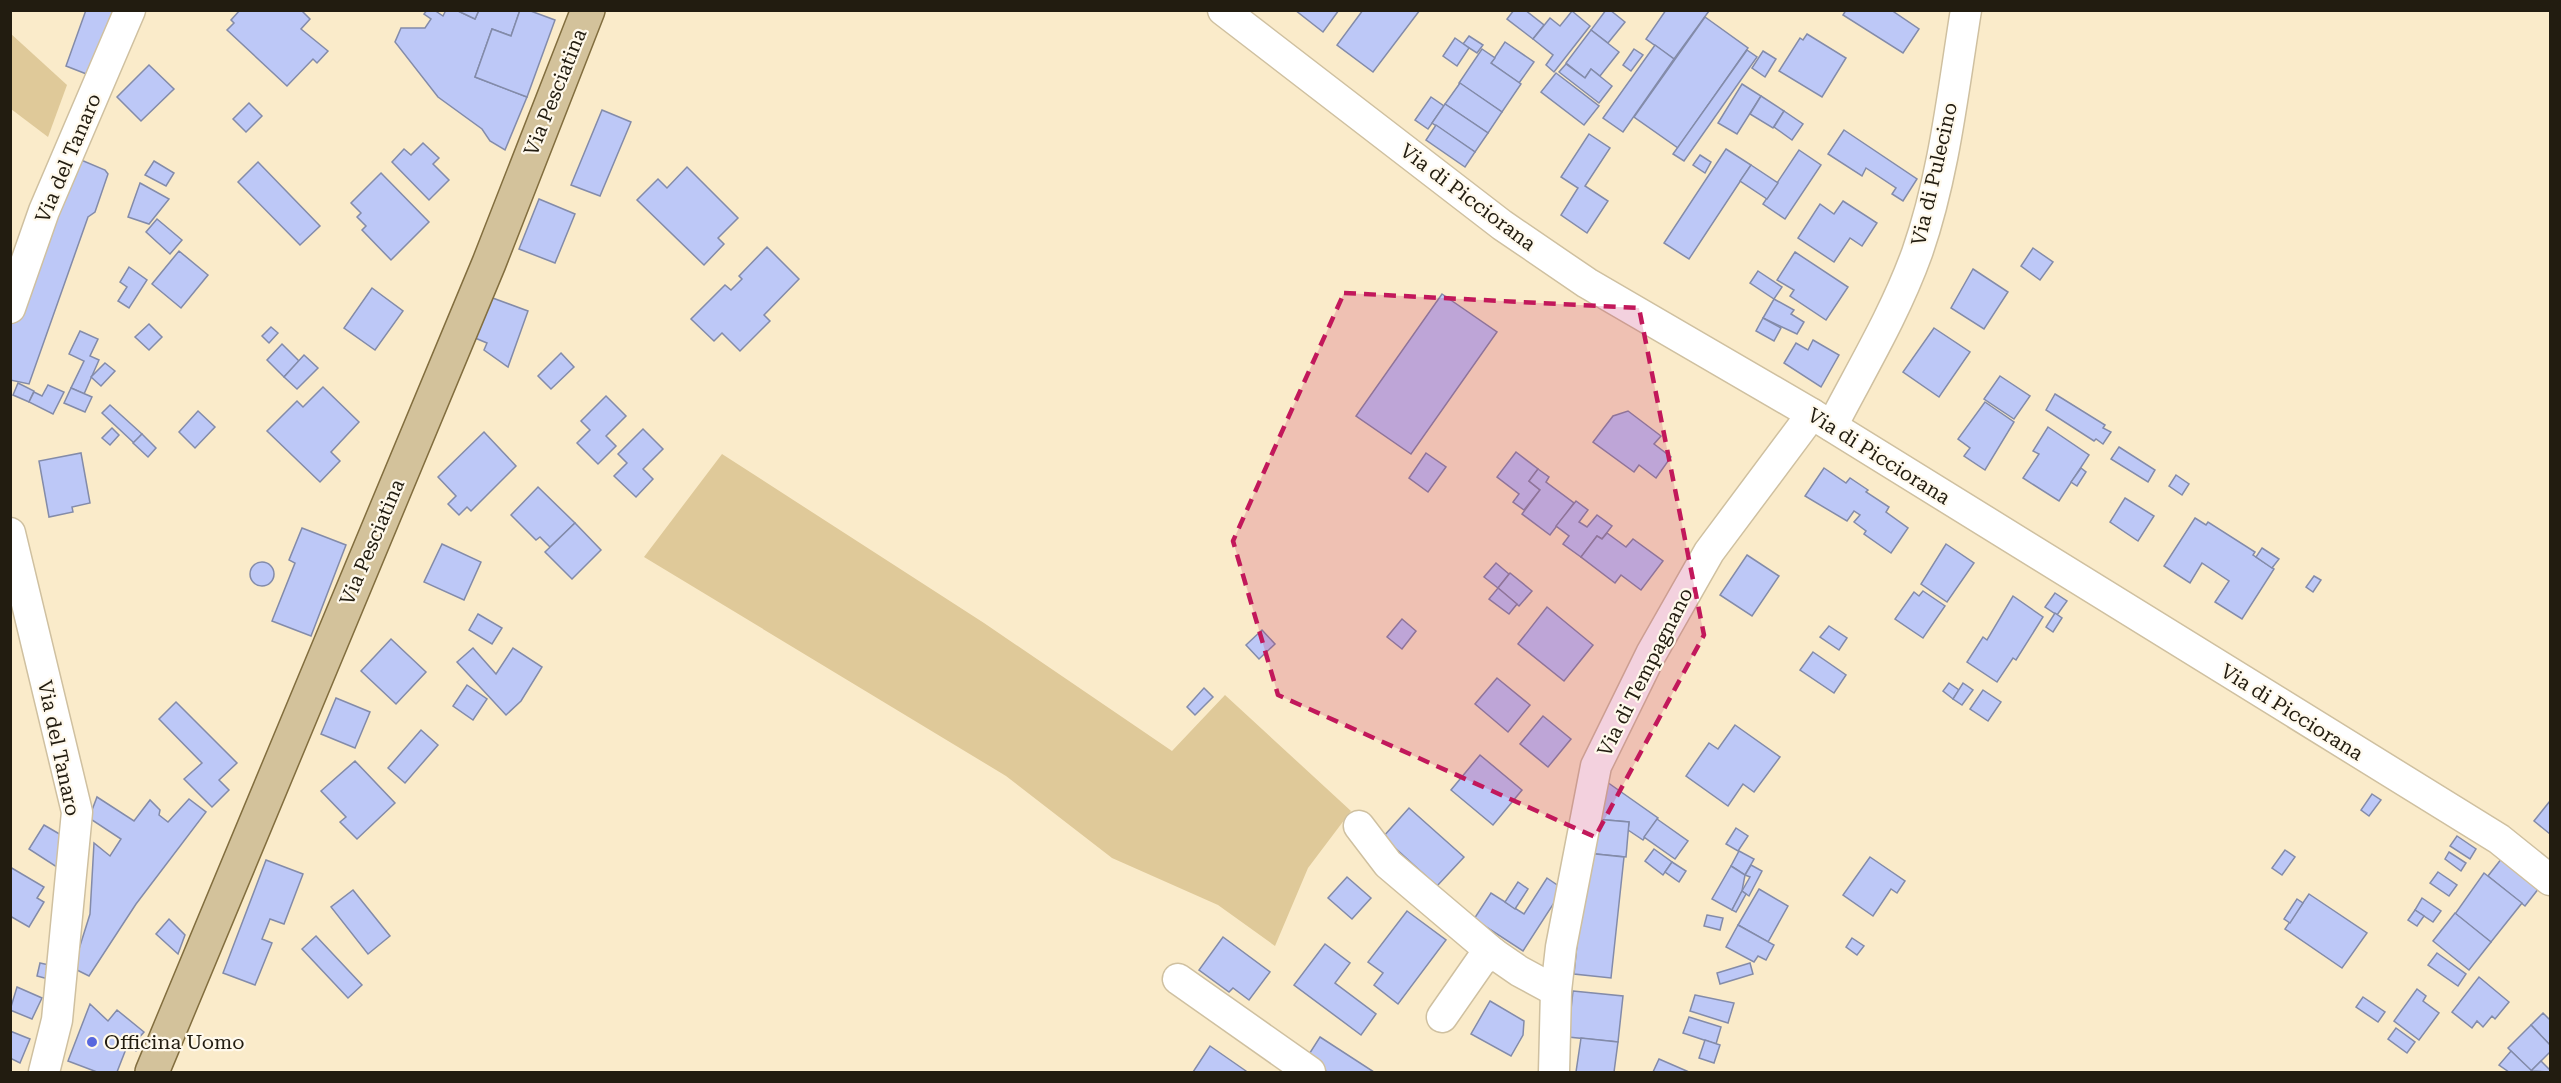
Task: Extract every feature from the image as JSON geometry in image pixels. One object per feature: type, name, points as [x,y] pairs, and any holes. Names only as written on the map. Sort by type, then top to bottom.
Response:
[{"type":"main road","name":"Via Pesciatina","points":[[152,1072],[489,263],[588,10]]},
{"type":"street","name":"Via del Tanaro","points":[[10,308],[44,211],[130,10]]},
{"type":"street","name":"Via di Picciorana","points":[[1222,10],[1502,225],[1568,270],[1822,420],[2499,839],[2550,880]]},
{"type":"street","name":"Via di Pulecino","points":[[1822,420],[1890,315],[1917,253],[1941,163],[1966,10]]},
{"type":"street","name":"Via di Tempagnano","points":[[1554,1072],[1556,991],[1561,948],[1596,766],[1659,638],[1709,552],[1822,420]]},
{"type":"street","name":"Via del Tanaro","points":[[10,533],[77,812],[57,1020],[44,1072]]},
{"type":"street","points":[[1359,826],[1388,864],[1493,953],[1519,971],[1556,991]]},
{"type":"street","points":[[1443,1017],[1480,961],[1493,953]]},
{"type":"street","points":[[1178,979],[1310,1072]]},
{"type":"highlighted area","points":[[1344,293],[1639,308],[1704,635],[1595,837],[1278,695],[1233,541]]},
{"type":"shaded area","points":[[10,33],[67,85],[48,137],[11,109]]},
{"type":"shaded area","points":[[722,454],[984,623],[1172,751],[1225,695],[1351,811],[1308,868],[1275,946],[1218,905],[1112,858],[1006,776],[644,557]]},
{"type":"building","points":[[86,10],[115,10],[89,75],[66,66]]},
{"type":"building","points":[[240,10],[301,10],[310,19],[301,29],[328,51],[317,63],[313,59],[287,86],[227,30],[234,23],[231,20]]},
{"type":"building","points":[[427,10],[434,10],[443,16],[446,10],[456,10],[475,19],[479,10],[520,10],[511,36],[492,29],[475,77],[527,97],[505,150],[490,141],[482,129],[438,97],[395,42],[401,28],[425,28],[431,19],[424,14]]},
{"type":"building","points":[[456,10],[479,10],[475,19]]},
{"type":"building","points":[[520,10],[528,10],[555,20],[527,97],[475,77],[492,29],[511,36]]},
{"type":"building","points":[[1295,10],[1339,10],[1323,32]]},
{"type":"building","points":[[1363,10],[1420,10],[1373,72],[1337,45]]},
{"type":"building","points":[[1514,10],[1525,10],[1544,25],[1533,39],[1507,19]]},
{"type":"building","points":[[1606,10],[1610,10],[1625,22],[1608,43],[1591,30]]},
{"type":"building","points":[[1666,10],[1709,11],[1674,59],[1646,39]]},
{"type":"building","points":[[1846,10],[1891,10],[1919,29],[1903,53],[1843,15]]},
{"type":"building","points":[[1572,11],[1590,26],[1554,72],[1546,65],[1553,55],[1533,39],[1550,18],[1560,26]]},
{"type":"building","points":[[1705,17],[1748,48],[1678,148],[1634,117]]},
{"type":"building","points":[[1591,30],[1619,52],[1600,76],[1591,69],[1585,78],[1566,63]]},
{"type":"building","points":[[1807,34],[1846,58],[1822,97],[1779,71],[1800,38],[1803,40]]},
{"type":"building","points":[[1469,36],[1483,45],[1477,53],[1463,44]]},
{"type":"building","points":[[1455,38],[1469,48],[1457,66],[1443,56]]},
{"type":"building","points":[[1505,42],[1534,62],[1519,83],[1491,63]]},
{"type":"building","points":[[1655,45],[1674,59],[1623,132],[1603,118]]},
{"type":"building","points":[[1482,49],[1495,58],[1491,63],[1521,84],[1502,112],[1459,83]]},
{"type":"building","points":[[1634,49],[1643,55],[1631,71],[1623,65]]},
{"type":"building","points":[[1747,50],[1757,57],[1684,161],[1673,154]]},
{"type":"building","points":[[1763,51],[1776,59],[1765,77],[1752,68]]},
{"type":"building","points":[[1566,64],[1585,78],[1591,69],[1612,86],[1599,103],[1559,72]]},
{"type":"building","points":[[149,65],[174,89],[141,121],[117,97]]},
{"type":"building","points":[[1556,73],[1599,106],[1584,125],[1541,92]]},
{"type":"building","points":[[1460,83],[1502,112],[1488,133],[1445,104]]},
{"type":"building","points":[[1742,84],[1761,96],[1737,134],[1718,123]]},
{"type":"building","points":[[1761,96],[1784,111],[1773,128],[1750,114]]},
{"type":"building","points":[[1431,97],[1444,106],[1428,129],[1415,120]]},
{"type":"building","points":[[249,103],[262,116],[246,132],[233,119]]},
{"type":"building","points":[[1445,104],[1488,133],[1475,152],[1432,123]]},
{"type":"building","points":[[602,110],[631,122],[600,196],[571,185]]},
{"type":"building","points":[[1784,111],[1803,124],[1792,140],[1774,127]]},
{"type":"building","points":[[1436,125],[1475,152],[1465,167],[1426,140]]},
{"type":"building","points":[[1844,130],[1917,179],[1903,201],[1892,194],[1896,188],[1866,168],[1862,176],[1828,154]]},
{"type":"building","points":[[1589,134],[1610,148],[1585,186],[1608,201],[1587,233],[1561,215],[1578,188],[1561,177]]},
{"type":"building","points":[[423,143],[439,158],[433,164],[449,180],[429,200],[392,162],[404,149],[411,155]]},
{"type":"building","points":[[1726,149],[1751,165],[1689,259],[1664,243]]},
{"type":"building","points":[[1799,150],[1821,165],[1785,219],[1763,204]]},
{"type":"building","points":[[1700,155],[1711,162],[1705,173],[1693,165]]},
{"type":"building","points":[[74,157],[105,170],[108,174],[95,212],[88,217],[29,384],[10,380],[10,316]]},
{"type":"building","points":[[154,161],[174,173],[166,186],[145,175]]},
{"type":"building","points":[[258,162],[320,226],[300,245],[238,182]]},
{"type":"building","points":[[1751,165],[1778,183],[1767,199],[1740,181]]},
{"type":"building","points":[[687,167],[738,218],[718,238],[724,244],[704,265],[637,200],[658,179],[667,188]]},
{"type":"building","points":[[381,173],[429,222],[391,260],[362,230],[366,226],[357,217],[361,213],[351,203]]},
{"type":"building","points":[[140,183],[169,199],[149,224],[128,217]]},
{"type":"building","points":[[539,199],[575,214],[555,263],[519,249]]},
{"type":"building","points":[[1843,201],[1877,223],[1862,246],[1850,238],[1834,262],[1798,238],[1820,204],[1834,214]]},
{"type":"building","points":[[157,219],[182,240],[170,254],[146,232]]},
{"type":"building","points":[[767,247],[799,279],[764,315],[770,321],[740,351],[722,333],[714,341],[691,319],[725,285],[731,290],[742,279],[739,276]]},
{"type":"building","points":[[2033,248],[2053,262],[2040,280],[2021,266]]},
{"type":"building","points":[[179,251],[208,275],[181,308],[152,284]]},
{"type":"building","points":[[1795,252],[1848,287],[1826,320],[1790,296],[1794,290],[1777,280]]},
{"type":"building","points":[[129,267],[147,280],[129,308],[118,301],[127,287],[120,282]]},
{"type":"building","points":[[1973,269],[2008,292],[1984,329],[1951,308]]},
{"type":"building","points":[[1758,271],[1782,287],[1774,299],[1750,283]]},
{"type":"building","points":[[372,288],[403,311],[375,350],[344,328]]},
{"type":"building","points":[[1442,294],[1497,332],[1411,454],[1356,416]]},
{"type":"building","points":[[490,297],[528,311],[508,367],[484,350],[487,343],[475,338]]},
{"type":"building","points":[[1774,299],[1794,310],[1791,314],[1804,322],[1797,334],[1763,318]]},
{"type":"building","points":[[1763,318],[1781,328],[1774,341],[1756,331]]},
{"type":"building","points":[[149,324],[162,337],[149,350],[135,337]]},
{"type":"building","points":[[271,327],[278,333],[269,343],[262,336]]},
{"type":"building","points":[[1934,328],[1970,352],[1939,397],[1903,372]]},
{"type":"building","points":[[80,331],[98,339],[90,356],[99,360],[84,394],[71,388],[84,361],[69,354]]},
{"type":"building","points":[[1813,340],[1839,355],[1821,387],[1784,363],[1796,343],[1808,350]]},
{"type":"building","points":[[282,344],[299,361],[284,377],[267,360]]},
{"type":"building","points":[[561,353],[574,367],[551,389],[538,376]]},
{"type":"building","points":[[304,355],[318,368],[297,389],[284,377]]},
{"type":"building","points":[[105,363],[115,371],[101,386],[91,377]]},
{"type":"building","points":[[2000,376],[2030,396],[2014,419],[1984,399]]},
{"type":"building","points":[[18,383],[34,391],[29,402],[13,395]]},
{"type":"building","points":[[48,385],[64,392],[53,414],[29,402],[34,392],[42,396]]},
{"type":"building","points":[[323,387],[359,422],[331,452],[340,461],[320,482],[267,431],[297,401],[303,407]]},
{"type":"building","points":[[71,388],[92,397],[85,412],[64,403]]},
{"type":"building","points":[[2055,394],[2105,425],[2103,428],[2111,432],[2103,444],[2096,439],[2094,441],[2046,410]]},
{"type":"building","points":[[606,396],[626,416],[606,436],[616,446],[598,464],[577,443],[590,430],[581,421]]},
{"type":"building","points":[[1985,402],[2014,422],[1985,470],[1964,456],[1970,448],[1958,439]]},
{"type":"building","points":[[110,405],[142,434],[134,443],[102,413]]},
{"type":"building","points":[[198,411],[215,427],[195,448],[179,432]]},
{"type":"building","points":[[1628,411],[1661,436],[1654,444],[1671,457],[1656,478],[1639,465],[1634,472],[1593,442],[1613,416]]},
{"type":"building","points":[[2048,427],[2089,455],[2059,501],[2023,478],[2039,454],[2033,451]]},
{"type":"building","points":[[112,428],[119,435],[110,445],[102,438]]},
{"type":"building","points":[[643,429],[663,449],[643,469],[653,479],[636,497],[614,476],[627,463],[618,454]]},
{"type":"building","points":[[484,432],[516,466],[471,511],[467,507],[459,515],[448,504],[456,496],[438,477]]},
{"type":"building","points":[[142,434],[156,448],[148,457],[133,443]]},
{"type":"building","points":[[2119,447],[2155,470],[2148,482],[2111,459]]},
{"type":"building","points":[[1516,452],[1538,469],[1529,481],[1540,490],[1524,510],[1513,502],[1519,494],[1497,477]]},
{"type":"building","points":[[81,453],[90,503],[72,507],[73,512],[49,517],[39,461]]},
{"type":"building","points":[[1426,453],[1446,467],[1428,492],[1409,478]]},
{"type":"building","points":[[1824,468],[1846,483],[1850,478],[1868,490],[1866,492],[1889,507],[1886,512],[1908,528],[1891,553],[1864,534],[1866,531],[1854,522],[1860,515],[1854,511],[1847,521],[1805,496]]},
{"type":"building","points":[[2081,468],[2086,472],[2077,486],[2071,482]]},
{"type":"building","points":[[1538,469],[1549,477],[1546,482],[1574,503],[1550,535],[1522,514],[1540,490],[1529,481]]},
{"type":"building","points":[[2176,475],[2189,484],[2182,495],[2169,486]]},
{"type":"building","points":[[538,487],[575,523],[550,547],[540,537],[536,540],[511,515]]},
{"type":"building","points":[[2125,498],[2154,516],[2138,541],[2110,522]]},
{"type":"building","points":[[1576,501],[1588,510],[1579,522],[1587,527],[1597,515],[1612,526],[1602,539],[1597,536],[1581,557],[1563,544],[1569,536],[1556,526]]},
{"type":"building","points":[[2195,518],[2206,525],[2208,522],[2255,552],[2253,555],[2274,569],[2242,619],[2215,602],[2229,581],[2202,563],[2190,583],[2164,566]]},
{"type":"building","points":[[575,523],[601,550],[572,579],[545,552]]},
{"type":"building","points":[[302,528],[346,545],[311,636],[272,621],[295,563],[289,560]]},
{"type":"building","points":[[1607,533],[1626,547],[1633,539],[1663,561],[1641,590],[1621,575],[1615,583],[1581,557],[1597,536],[1602,539]]},
{"type":"building","points":[[442,544],[481,562],[464,600],[424,582]]},
{"type":"building","points":[[1946,544],[1974,563],[1947,602],[1921,584]]},
{"type":"building","points":[[2262,548],[2279,559],[2272,568],[2256,557]]},
{"type":"building","points":[[1747,555],[1779,576],[1752,616],[1720,595]]},
{"type":"building","points":[[262,562],[270,566],[274,574],[270,582],[262,586],[254,582],[250,574],[254,566]]},
{"type":"building","points":[[1496,563],[1509,574],[1498,588],[1484,577]]},
{"type":"building","points":[[1510,573],[1532,591],[1519,606],[1498,588]]},
{"type":"building","points":[[2314,576],[2321,580],[2313,592],[2306,587]]},
{"type":"building","points":[[1498,588],[1517,604],[1509,614],[1489,599]]},
{"type":"building","points":[[1923,591],[1945,606],[1923,638],[1895,619],[1914,592],[1919,596]]},
{"type":"building","points":[[2055,593],[2067,601],[2057,615],[2045,607]]},
{"type":"building","points":[[2013,596],[2043,617],[2016,660],[2013,658],[1997,682],[1967,662],[1983,637],[1987,640]]},
{"type":"building","points":[[1547,607],[1593,645],[1564,681],[1518,644]]},
{"type":"building","points":[[2055,613],[2062,618],[2053,632],[2046,627]]},
{"type":"building","points":[[478,614],[502,628],[492,644],[469,630]]},
{"type":"building","points":[[1402,619],[1416,631],[1402,649],[1387,637]]},
{"type":"building","points":[[1829,626],[1847,638],[1839,650],[1820,637]]},
{"type":"building","points":[[1262,630],[1275,644],[1259,659],[1246,645]]},
{"type":"building","points":[[391,639],[426,672],[396,704],[361,671]]},
{"type":"building","points":[[473,648],[496,674],[513,648],[542,667],[521,701],[506,715],[457,662]]},
{"type":"building","points":[[1813,652],[1846,675],[1834,693],[1800,670]]},
{"type":"building","points":[[1497,678],[1530,705],[1508,732],[1475,704]]},
{"type":"building","points":[[1949,683],[1959,690],[1953,699],[1943,691]]},
{"type":"building","points":[[1963,683],[1973,690],[1962,705],[1953,699]]},
{"type":"building","points":[[467,685],[487,699],[473,720],[453,706]]},
{"type":"building","points":[[1204,688],[1213,697],[1195,715],[1187,707]]},
{"type":"building","points":[[1983,690],[2001,702],[1988,721],[1970,709]]},
{"type":"building","points":[[336,698],[370,712],[355,748],[321,734]]},
{"type":"building","points":[[176,702],[237,763],[219,780],[229,790],[212,807],[184,779],[202,763],[159,719]]},
{"type":"building","points":[[1543,716],[1571,739],[1548,767],[1520,744]]},
{"type":"building","points":[[1735,725],[1780,757],[1754,792],[1743,784],[1728,806],[1686,776],[1709,743],[1718,749]]},
{"type":"building","points":[[421,730],[438,745],[405,783],[388,768]]},
{"type":"building","points":[[1480,755],[1522,790],[1493,825],[1451,790]]},
{"type":"building","points":[[355,761],[395,803],[357,839],[340,822],[346,817],[321,791]]},
{"type":"building","points":[[1607,782],[1658,818],[1643,840],[1628,830],[1629,822],[1595,819]]},
{"type":"building","points":[[2372,794],[2381,800],[2369,816],[2361,810]]},
{"type":"building","points":[[97,797],[134,821],[150,800],[160,810],[159,815],[168,822],[189,799],[206,812],[136,904],[89,976],[73,968],[90,914],[94,843],[110,856],[121,839],[89,818]]},
{"type":"building","points":[[2550,801],[2550,834],[2534,821]]},
{"type":"building","points":[[1409,808],[1464,857],[1437,886],[1383,837]]},
{"type":"building","points":[[1595,819],[1629,822],[1626,857],[1586,853]]},
{"type":"building","points":[[1657,819],[1688,841],[1675,859],[1644,837]]},
{"type":"building","points":[[44,825],[68,839],[66,873],[29,849]]},
{"type":"building","points":[[1736,828],[1748,836],[1738,851],[1726,844]]},
{"type":"building","points":[[2457,836],[2476,849],[2470,859],[2450,846]]},
{"type":"building","points":[[1654,849],[1672,862],[1663,875],[1645,861]]},
{"type":"building","points":[[2285,850],[2295,857],[2282,875],[2272,868]]},
{"type":"building","points":[[1739,851],[1754,859],[1745,875],[1731,866]]},
{"type":"building","points":[[2449,852],[2466,863],[2461,871],[2445,859]]},
{"type":"building","points":[[1586,853],[1624,857],[1611,978],[1574,974]]},
{"type":"building","points":[[1870,857],[1905,881],[1897,893],[1891,889],[1873,916],[1843,895]]},
{"type":"building","points":[[2502,858],[2539,888],[2525,906],[2488,876]]},
{"type":"building","points":[[266,860],[303,874],[284,924],[270,919],[262,939],[272,943],[255,985],[223,973]]},
{"type":"building","points":[[1672,862],[1686,871],[1679,882],[1665,872]]},
{"type":"building","points":[[1751,865],[1762,871],[1749,896],[1742,891],[1750,877],[1745,875]]},
{"type":"building","points":[[1731,866],[1745,875],[1742,891],[1732,910],[1712,899]]},
{"type":"building","points":[[10,867],[44,887],[37,898],[44,902],[29,927],[10,916]]},
{"type":"building","points":[[2438,872],[2457,885],[2449,896],[2430,883]]},
{"type":"building","points":[[2484,873],[2522,903],[2491,942],[2455,914]]},
{"type":"building","points":[[1347,877],[1371,898],[1352,919],[1328,898]]},
{"type":"building","points":[[1547,878],[1563,889],[1523,951],[1474,919],[1491,893],[1524,914]]},
{"type":"building","points":[[1518,882],[1528,889],[1515,909],[1505,902]]},
{"type":"building","points":[[1759,889],[1788,906],[1768,942],[1738,925]]},
{"type":"building","points":[[353,890],[390,936],[368,954],[331,907]]},
{"type":"building","points":[[1742,891],[1746,894],[1736,912],[1732,910]]},
{"type":"building","points":[[2309,894],[2367,933],[2342,968],[2285,929]]},
{"type":"building","points":[[2422,898],[2441,911],[2433,922],[2415,910]]},
{"type":"building","points":[[2297,899],[2303,903],[2290,923],[2284,919]]},
{"type":"building","points":[[2415,910],[2424,916],[2417,926],[2408,920]]},
{"type":"building","points":[[1407,911],[1446,940],[1398,1004],[1374,985],[1383,973],[1368,962]]},
{"type":"building","points":[[2455,913],[2491,942],[2469,970],[2433,941]]},
{"type":"building","points":[[1707,915],[1723,918],[1720,930],[1704,926]]},
{"type":"building","points":[[169,919],[185,935],[178,954],[156,934]]},
{"type":"building","points":[[1738,925],[1774,945],[1766,960],[1758,956],[1754,962],[1726,947]]},
{"type":"building","points":[[316,936],[362,985],[348,998],[302,949]]},
{"type":"building","points":[[1223,937],[1270,972],[1249,1000],[1233,988],[1229,992],[1199,970]]},
{"type":"building","points":[[1852,938],[1864,946],[1857,955],[1846,947]]},
{"type":"building","points":[[1325,944],[1350,963],[1335,983],[1376,1014],[1361,1035],[1294,985]]},
{"type":"building","points":[[2437,953],[2466,974],[2458,986],[2428,965]]},
{"type":"building","points":[[40,963],[54,966],[52,980],[37,976]]},
{"type":"building","points":[[1750,963],[1753,974],[1720,984],[1717,973]]},
{"type":"building","points":[[2479,977],[2509,1002],[2495,1019],[2492,1016],[2483,1027],[2477,1021],[2472,1028],[2452,1012]]},
{"type":"building","points":[[17,987],[42,998],[32,1019],[10,1010]]},
{"type":"building","points":[[2417,989],[2426,996],[2423,1001],[2439,1013],[2419,1040],[2394,1021]]},
{"type":"building","points":[[1573,991],[1623,996],[1618,1042],[1568,1037]]},
{"type":"building","points":[[1695,995],[1734,1003],[1728,1023],[1690,1011]]},
{"type":"building","points":[[2363,997],[2385,1012],[2378,1022],[2356,1007]]},
{"type":"building","points":[[1490,1001],[1524,1021],[1523,1035],[1511,1056],[1471,1034]]},
{"type":"building","points":[[90,1004],[108,1021],[117,1010],[144,1032],[136,1041],[141,1045],[136,1051],[129,1046],[126,1049],[117,1072],[97,1072],[68,1061]]},
{"type":"building","points":[[2543,1013],[2550,1020],[2550,1045],[2531,1025]]},
{"type":"building","points":[[1689,1017],[1721,1027],[1716,1044],[1683,1033]]},
{"type":"building","points":[[2531,1025],[2550,1045],[2550,1052],[2531,1071],[2508,1048]]},
{"type":"building","points":[[2396,1028],[2415,1042],[2407,1053],[2388,1039]]},
{"type":"building","points":[[10,1031],[30,1039],[20,1063],[10,1058]]},
{"type":"building","points":[[1320,1037],[1374,1072],[1327,1072],[1306,1059]]},
{"type":"building","points":[[1581,1038],[1618,1042],[1614,1072],[1576,1072]]},
{"type":"building","points":[[1705,1040],[1720,1045],[1714,1063],[1699,1058]]},
{"type":"building","points":[[1210,1046],[1246,1071],[1193,1072]]},
{"type":"building","points":[[2511,1051],[2533,1072],[2509,1072],[2499,1065]]},
{"type":"building","points":[[1659,1059],[1689,1072],[1653,1072]]},
{"type":"building","points":[[2541,1061],[2550,1070],[2550,1072],[2531,1071]]},
{"type":"place","name":"Officina Uomo","points":[[92,1042]]}]
